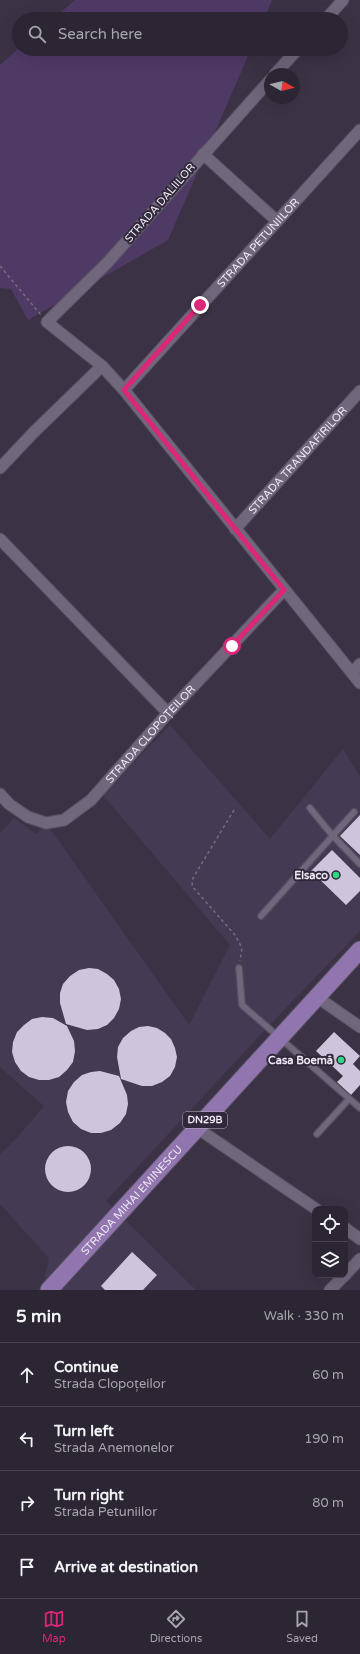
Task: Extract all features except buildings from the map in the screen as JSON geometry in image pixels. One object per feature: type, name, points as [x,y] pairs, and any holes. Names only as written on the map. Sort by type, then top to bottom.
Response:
[{"type":"main road","name":"STRADA MIHAI EMINESCU","points":[[49,1290],[360,950]]},
{"type":"street","points":[[332,12],[343,0]]},
{"type":"street","points":[[281,68],[292,56]]},
{"type":"street","name":"STRADA DALIILOR","points":[[47,322],[108,262],[264,87]]},
{"type":"street","name":"STRADA PETUNIILOR","points":[[124,390],[360,130]]},
{"type":"street","points":[[203,154],[277,221]]},
{"type":"street","points":[[47,322],[102,366],[124,390],[360,683]]},
{"type":"street","points":[[0,468],[33,433],[102,366]]},
{"type":"street","name":"STRADA TRANDAFIRILOR","points":[[235,529],[360,391]]},
{"type":"street","points":[[0,539],[168,713]]},
{"type":"street","name":"STRADA CLOPOȚEILOR","points":[[0,794],[9,804],[28,817],[46,823],[64,820],[91,800],[168,713],[284,590]]},
{"type":"street","points":[[352,673],[360,664]]},
{"type":"street","points":[[317,997],[360,1027]]},
{"type":"street","points":[[197,1128],[312,1206]]},
{"type":"street","points":[[348,1230],[360,1239]]},
{"type":"street","points":[[348,1272],[360,1260]]},
{"type":"street","points":[[330,1290],[342,1278]]},
{"type":"lane","points":[[310,808],[332,835],[360,864]]},
{"type":"lane","points":[[261,916],[354,812]]},
{"type":"lane","points":[[239,968],[242,1005],[360,1108]]},
{"type":"lane","points":[[317,1134],[349,1099]]},
{"type":"path","points":[[0,266],[47,322]]},
{"type":"path","points":[[234,810],[194,878],[192,886],[234,935],[242,948],[239,968]]},
{"type":"shaded area","points":[[75,0],[272,0],[267,12],[61,12]]},
{"type":"shaded area","points":[[12,54],[12,56],[248,56],[168,240],[28,320],[11,289],[0,288],[0,65]]},
{"type":"shaded area","points":[[170,725],[270,839],[343,749],[360,776],[360,931],[262,1033],[106,1201],[196,1290],[42,1290],[49,1258],[0,1204],[0,1154],[16,1139],[44,1106],[0,1067],[0,833],[14,818],[36,834],[46,823],[189,1025],[230,945],[103,795]]},
{"type":"place","name":"Elsaco","points":[[336,875]]},
{"type":"place","name":"Casa Boemă","points":[[341,1060]]},
{"type":"route","points":[[200,305],[124,390],[284,590],[232,646]]}]
